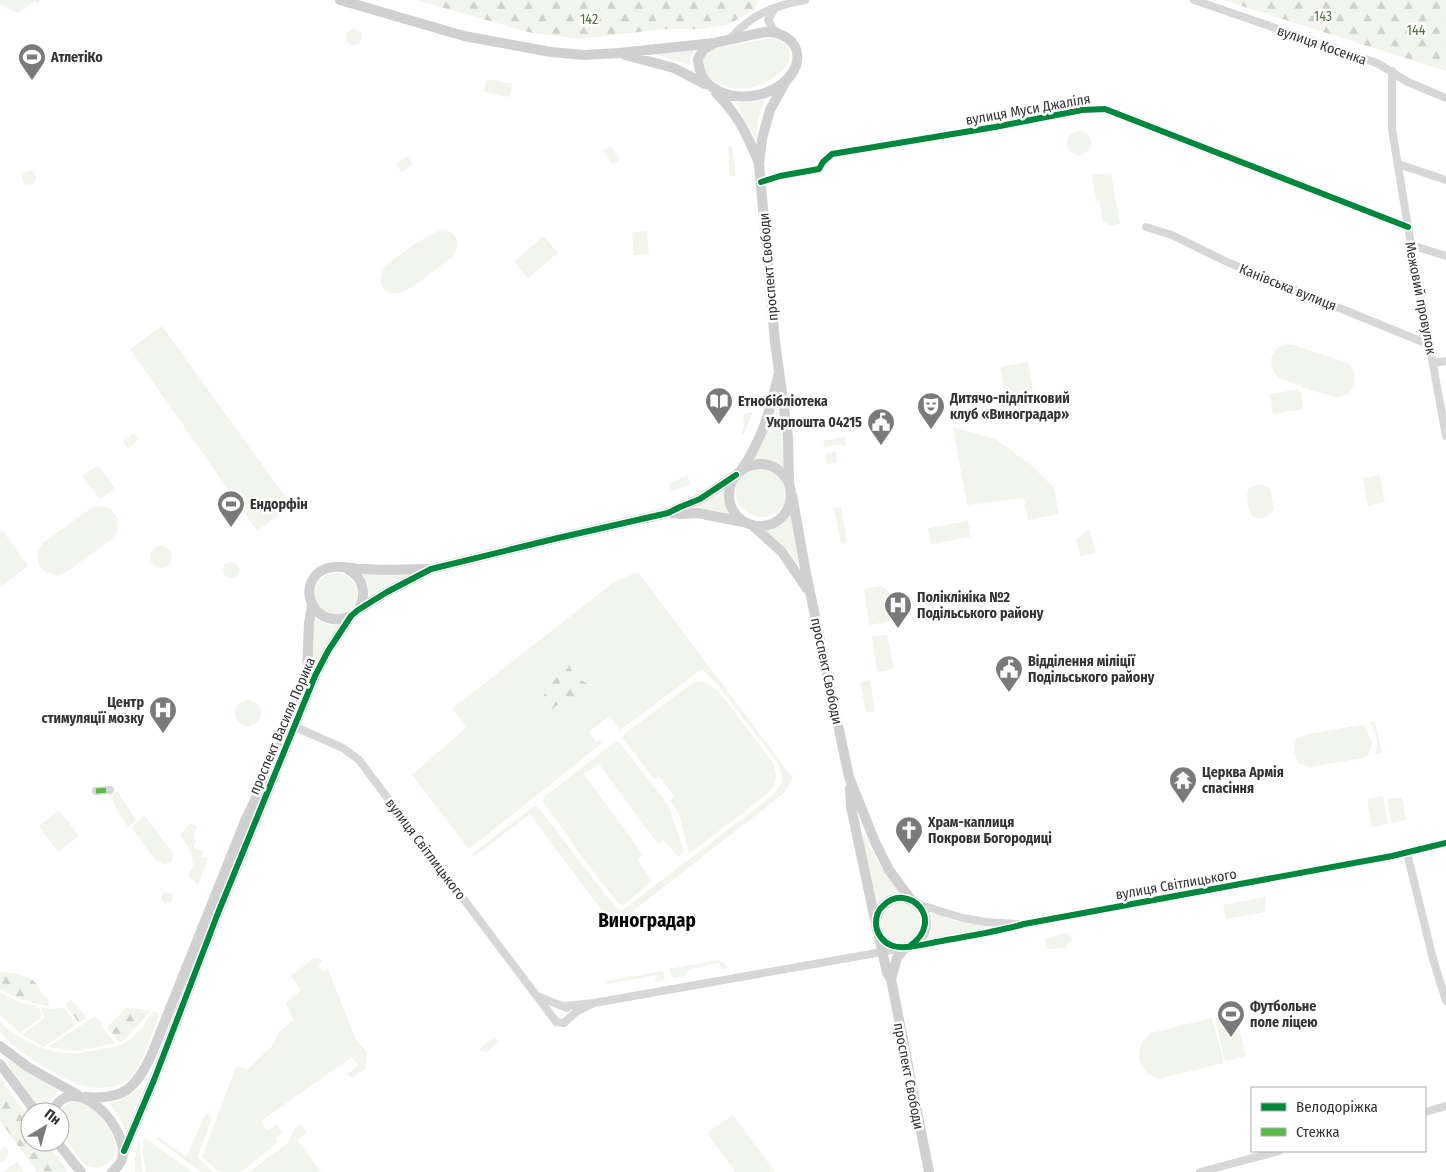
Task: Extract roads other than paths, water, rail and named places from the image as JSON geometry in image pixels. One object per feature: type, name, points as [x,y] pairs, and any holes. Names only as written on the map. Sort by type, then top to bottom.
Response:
[{"type":"street","points":[[340,0],[464,36],[522,48],[584,55],[714,43],[765,32],[779,33]]},
{"type":"street","points":[[730,39],[750,19],[777,6],[805,0]]},
{"type":"street","name":"вулиця Косенка","points":[[1194,0],[1377,63],[1408,82],[1446,98]]},
{"type":"street","points":[[619,53],[674,68],[728,95],[750,96],[775,88],[793,71],[797,60],[794,43],[785,35],[773,30],[768,20],[770,14],[777,6]]},
{"type":"street","points":[[711,87],[702,78],[698,59],[703,50],[714,43]]},
{"type":"street","name":"Межовий провулок","points":[[1392,71],[1392,129],[1446,436]]},
{"type":"street","name":"проспект Свободи","points":[[787,78],[770,110],[762,139],[759,164],[768,276],[788,437],[789,483]]},
{"type":"street","name":"проспект Свободи","points":[[711,87],[728,104],[742,124],[759,164]]},
{"type":"street","name":"вулиця Муси Джаліля","points":[[761,182],[820,169],[823,162],[832,154],[995,127],[1082,110],[1106,109],[1408,227]]},
{"type":"street","points":[[1398,164],[1446,180]]},
{"type":"street","name":"Канівська вулиця","points":[[1146,227],[1172,235],[1227,262],[1430,345]]},
{"type":"street","points":[[1411,245],[1446,256]]},
{"type":"street","points":[[1433,363],[1446,360]]},
{"type":"street","name":"проспект Свободи","points":[[738,473],[760,440],[768,420],[779,370]]},
{"type":"street","points":[[756,464],[768,465],[778,470],[789,483],[792,495],[787,511],[779,520],[768,525],[748,523],[736,514],[730,498],[731,486],[738,473],[756,464]]},
{"type":"street","name":"проспект Василя Порика","points":[[668,513],[680,506],[700,499],[738,473]]},
{"type":"street","name":"проспект Свободи","points":[[792,495],[849,776],[851,808],[882,952],[891,979],[929,1172]]},
{"type":"street","name":"проспект Василя Порика","points":[[312,606],[325,618],[343,620],[387,592],[432,569],[668,513],[697,513],[748,523]]},
{"type":"street","name":"проспект Свободи","points":[[748,523],[768,538],[782,552],[811,596]]},
{"type":"street","name":"проспект Василя Порика","points":[[82,1096],[99,1098],[125,1092],[134,1085],[150,1056],[245,821],[267,775],[306,674],[312,606],[310,588],[313,580],[327,568],[336,566],[362,569],[432,569]]},
{"type":"street","name":"проспект Василя Порика","points":[[112,1172],[121,1163],[123,1153],[154,1080],[218,913],[315,676],[328,651],[362,602],[364,594],[358,577],[344,567]]},
{"type":"street","name":"вулиця Світлицького","points":[[295,727],[343,748],[359,760],[554,1020]]},
{"type":"street","name":"проспект Свободи","points":[[849,776],[875,842],[889,870],[915,902]]},
{"type":"street","points":[[96,792],[110,790]]},
{"type":"street","name":"вулиця Світлицького","points":[[537,996],[563,1006],[594,1003],[1004,930],[1024,924],[1407,853],[1446,843]]},
{"type":"street","points":[[1407,853],[1433,959],[1446,1001]]},
{"type":"street","points":[[898,898],[915,902],[924,917],[925,927],[921,936],[907,946],[891,945],[883,940],[877,928],[878,913],[888,902],[898,898]]},
{"type":"street","name":"вулиця Світлицького","points":[[915,902],[963,918],[986,922],[1024,924]]},
{"type":"street","name":"проспект Свободи","points":[[891,979],[897,958],[907,946]]},
{"type":"street","name":"вулиця Світлицького","points":[[569,1017],[594,1003]]},
{"type":"street","points":[[563,1006],[568,1009],[569,1017],[564,1023],[556,1022],[552,1012],[554,1009],[563,1006]]},
{"type":"street","points":[[0,1046],[28,1067],[82,1096],[98,1107],[115,1128],[120,1138],[126,1172]]},
{"type":"street","points":[[0,1064],[28,1102]]},
{"type":"street","points":[[58,1102],[69,1096],[82,1096]]},
{"type":"street","points":[[1426,1112],[1446,1106]]},
{"type":"street","points":[[65,1152],[78,1169]]},
{"type":"street","points":[[1200,1172],[1275,1152]]},
{"type":"place","name":"АтлетіКо","points":[[32,81]]},
{"type":"place","name":"Етнобібліотека","points":[[719,425]]},
{"type":"place","name":"Дитячо-підлітковий клуб «Виноградар»","points":[[931,430]]},
{"type":"place","name":"Укрпошта 04215","points":[[881,446]]},
{"type":"place","name":"Ендорфін","points":[[231,528]]},
{"type":"place","name":"Поліклініка №2 Подільського району","points":[[898,629]]},
{"type":"place","name":"Відділення міліції Подільського району","points":[[1009,693]]},
{"type":"place","name":"Центр стимуляції мозку","points":[[163,734]]},
{"type":"place","name":"Церква Армія спасіння","points":[[1183,804]]},
{"type":"place","name":"Храм-каплиця Покрови Богородиці","points":[[909,854]]},
{"type":"place","name":"Футбольне поле ліцею","points":[[1231,1038]]},
{"type":"district","name":"Виноградар","points":[[647,920]]},
{"type":"park label","name":"143","points":[[1323,16]]},
{"type":"park label","name":"142","points":[[589,19]]},
{"type":"park label","name":"144","points":[[1416,30]]}]
